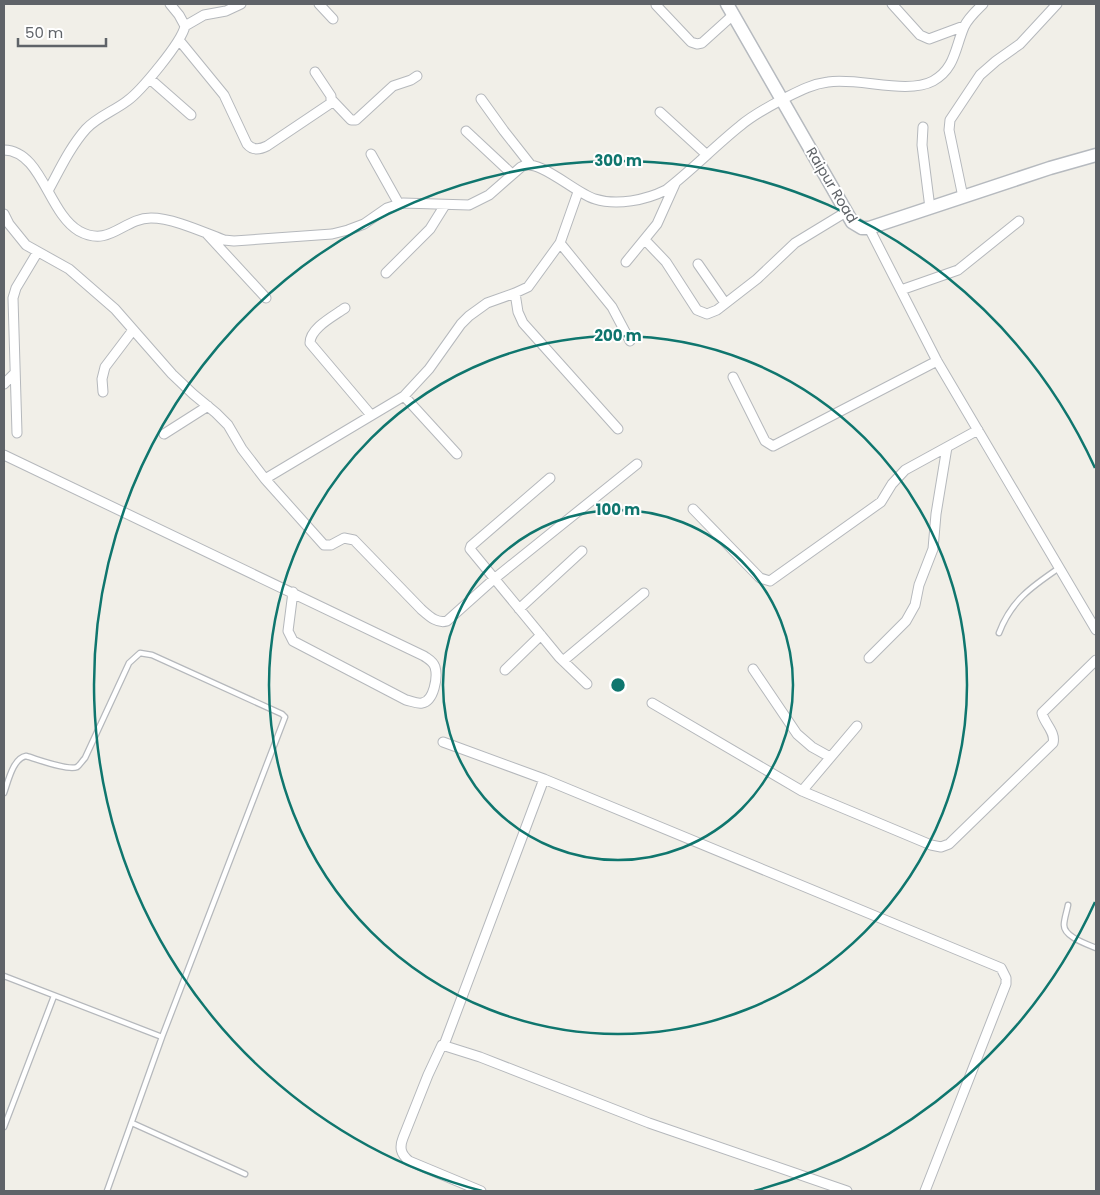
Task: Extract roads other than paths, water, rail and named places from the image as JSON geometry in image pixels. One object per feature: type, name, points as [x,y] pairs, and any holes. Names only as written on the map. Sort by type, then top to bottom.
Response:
[{"type":"main road","name":"Raipur Road","points":[[730,9],[846,212],[857,226],[870,228],[1050,168],[1096,155]]},
{"type":"street","points":[[170,4],[185,26]]},
{"type":"street","points":[[48,191],[87,128],[129,100],[150,79],[179,40],[185,26],[204,15],[226,11],[241,4]]},
{"type":"street","points":[[319,4],[333,19]]},
{"type":"street","points":[[892,4],[920,35],[929,39],[964,26]]},
{"type":"street","points":[[4,150],[17,152],[26,158],[62,216],[71,226],[89,236],[110,235],[139,220],[148,218],[167,220],[206,234],[234,241],[332,234],[364,224],[387,208],[399,204],[413,202],[461,206],[477,203],[523,165],[530,164],[540,167],[578,192],[599,200],[640,200],[652,197],[666,190],[741,125],[758,113],[811,85],[845,80],[912,86],[933,81],[951,65],[964,26],[983,4]]},
{"type":"street","points":[[963,197],[949,130],[950,120],[980,76],[996,61],[1020,44],[1057,4]]},
{"type":"street","points":[[656,5],[691,42],[697,44],[706,40],[730,9]]},
{"type":"street","points":[[179,40],[224,95],[243,136],[251,148],[259,149],[267,146],[329,105],[332,100]]},
{"type":"street","points":[[315,72],[332,100],[351,120],[356,120],[393,86],[417,76]]},
{"type":"street","points":[[150,79],[191,115]]},
{"type":"street","points":[[481,99],[530,164]]},
{"type":"street","points":[[660,112],[707,155]]},
{"type":"street","points":[[923,127],[922,145],[930,208]]},
{"type":"street","points":[[466,131],[512,174]]},
{"type":"street","points":[[371,154],[399,204]]},
{"type":"street","points":[[626,262],[657,224],[675,183]]},
{"type":"street","points":[[265,479],[404,396],[429,369],[460,324],[469,316],[486,303],[528,287],[560,243],[578,192]]},
{"type":"street","points":[[386,273],[430,229],[445,205]]},
{"type":"street","points":[[645,240],[666,262],[697,310],[707,314],[717,310],[756,279],[795,243],[846,212]]},
{"type":"street","points":[[4,214],[26,245],[37,253],[70,269],[115,309],[172,374],[228,426],[242,449],[265,479],[322,542],[328,545],[344,538],[354,540],[422,609],[439,622],[447,621],[494,579],[637,464]]},
{"type":"street","points":[[901,290],[958,270],[1019,221]]},
{"type":"street","points":[[870,228],[937,361],[1096,630]]},
{"type":"street","points":[[206,234],[266,298]]},
{"type":"street","points":[[560,243],[612,307],[630,341]]},
{"type":"street","points":[[18,433],[13,298],[16,288],[37,253]]},
{"type":"street","points":[[698,264],[725,303]]},
{"type":"street","points":[[515,293],[518,312],[523,323],[618,428]]},
{"type":"street","points":[[345,308],[313,332],[310,343],[371,415]]},
{"type":"street","points":[[103,392],[102,379],[105,367],[132,330]]},
{"type":"street","points":[[733,377],[765,441],[773,446],[937,361]]},
{"type":"street","points":[[4,384],[15,373]]},
{"type":"street","points":[[404,396],[457,454]]},
{"type":"street","points":[[164,434],[208,406]]},
{"type":"street","points":[[693,510],[760,578],[770,581],[881,502],[892,484],[905,470],[978,430]]},
{"type":"street","points":[[869,658],[906,621],[915,605],[919,585],[933,549],[936,514],[947,447]]},
{"type":"street","points":[[4,455],[293,592],[430,660],[434,666],[436,676],[430,697],[421,704],[406,700],[294,641],[288,631],[293,592]]},
{"type":"street","points":[[550,478],[471,546],[471,550],[563,661],[586,684]]},
{"type":"street","points":[[519,609],[582,551]]},
{"type":"street","points":[[563,661],[644,593]]},
{"type":"street","points":[[505,670],[541,635]]},
{"type":"street","points":[[652,703],[802,791],[931,845],[945,846],[1053,743],[1053,735],[1042,717],[1042,713],[1096,660]]},
{"type":"street","points":[[753,669],[797,734],[812,747],[830,757]]},
{"type":"street","points":[[802,791],[857,726]]},
{"type":"street","points":[[443,742],[544,780],[1001,968],[1006,978],[1006,984],[925,1191]]},
{"type":"street","points":[[481,1191],[409,1161],[401,1151],[400,1145],[439,1049],[444,1045],[544,780]]},
{"type":"street","points":[[444,1045],[480,1056],[648,1123],[820,1187],[847,1191]]},
{"type":"lane","points":[[999,633],[1009,611],[1020,598],[1035,584],[1059,567]]},
{"type":"lane","points":[[4,793],[17,761],[22,757],[26,756],[66,768],[76,767],[80,764],[85,758],[129,663],[140,653],[152,655],[284,716],[284,722],[162,1038],[107,1191]]},
{"type":"lane","points":[[1068,905],[1064,924],[1066,931],[1096,948]]},
{"type":"lane","points":[[4,976],[162,1038]]},
{"type":"lane","points":[[4,1127],[54,996]]},
{"type":"lane","points":[[132,1123],[245,1174]]}]
